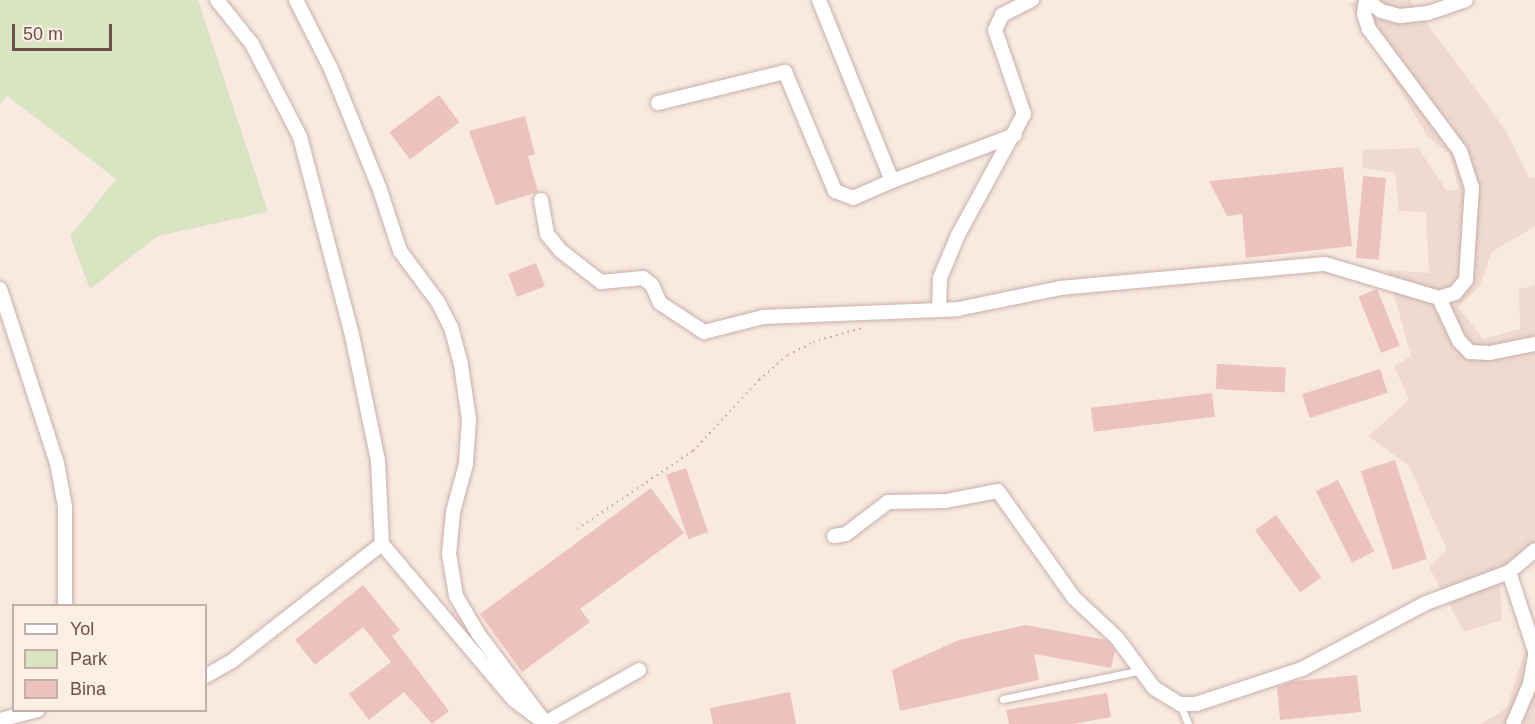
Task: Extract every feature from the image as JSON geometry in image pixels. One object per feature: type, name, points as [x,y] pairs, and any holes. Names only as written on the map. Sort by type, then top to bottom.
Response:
[{"type":"street","points":[[217,0],[252,44],[300,137],[352,335],[378,460],[382,544],[514,700],[546,723]]},
{"type":"street","points":[[296,0],[331,69],[379,187],[400,251],[438,302],[451,327],[461,365],[469,418],[466,464],[453,512],[449,554],[456,596],[478,635],[546,723]]},
{"type":"street","points":[[819,0],[892,181]]},
{"type":"street","points":[[939,309],[940,278],[944,267],[1024,114],[995,30],[1002,15],[1032,0]]},
{"type":"street","points":[[542,200],[547,234],[561,251],[601,282],[643,278],[652,285],[660,303],[704,332],[763,317],[939,309],[1060,288],[1325,264],[1439,298],[1455,293],[1466,280],[1472,187],[1460,151],[1369,29],[1364,14],[1366,1],[1400,16],[1428,13],[1466,0]]},
{"type":"street","points":[[658,103],[785,72],[835,191],[853,198],[1015,135]]},
{"type":"street","points":[[0,289],[57,463],[66,518],[65,604]]},
{"type":"street","points":[[1439,298],[1460,341],[1470,352],[1490,353],[1535,344]]},
{"type":"street","points":[[834,536],[846,534],[888,502],[946,501],[998,491],[1074,598],[1117,638],[1154,688],[1180,704],[1196,704],[1302,669],[1426,603],[1509,572],[1535,550]]},
{"type":"street","points":[[207,675],[232,661],[382,544]]},
{"type":"street","points":[[1509,572],[1535,653],[1530,684],[1513,724]]},
{"type":"street","points":[[546,723],[639,670]]},
{"type":"street","points":[[0,720],[34,712]]},
{"type":"lane","points":[[1003,699],[1142,670]]},
{"type":"lane","points":[[1180,704],[1188,724]]},
{"type":"path","points":[[577,529],[693,450],[759,380],[788,355],[813,342],[864,327]]},
{"type":"shaded area","points":[[1358,0],[1410,0],[1507,132],[1529,178],[1535,177],[1535,226],[1492,252],[1479,287],[1458,307],[1483,339],[1520,329],[1519,289],[1535,285],[1535,558],[1500,584],[1502,620],[1464,632],[1429,567],[1447,550],[1409,466],[1368,436],[1409,400],[1394,366],[1411,356],[1387,270],[1429,273],[1426,212],[1399,211],[1395,173],[1362,168],[1363,150],[1418,148],[1447,191],[1459,189],[1449,153],[1428,137],[1349,4]]},
{"type":"shaded area","points":[[1535,650],[1535,724],[1481,724],[1507,708],[1524,653]]},
{"type":"green space","points":[[0,0],[198,0],[268,212],[158,236],[90,289],[70,236],[116,179],[7,96],[0,104]]},
{"type":"building","points":[[439,95],[459,122],[410,159],[389,132]]},
{"type":"building","points":[[525,116],[535,154],[528,156],[538,192],[496,205],[469,131]]},
{"type":"building","points":[[1343,167],[1352,246],[1246,258],[1242,214],[1227,216],[1209,181]]},
{"type":"building","points":[[1363,176],[1386,178],[1379,260],[1356,258]]},
{"type":"building","points":[[536,263],[545,286],[517,297],[508,274]]},
{"type":"building","points":[[1377,289],[1400,346],[1381,353],[1358,296]]},
{"type":"building","points":[[1217,364],[1286,368],[1285,393],[1216,389]]},
{"type":"building","points":[[1380,369],[1388,393],[1310,418],[1302,394]]},
{"type":"building","points":[[1212,393],[1215,417],[1094,432],[1091,408]]},
{"type":"building","points":[[1395,460],[1427,559],[1393,570],[1361,471]]},
{"type":"building","points":[[686,468],[708,532],[688,539],[666,475]]},
{"type":"building","points":[[1338,480],[1374,551],[1352,563],[1316,491]]},
{"type":"building","points":[[651,488],[684,533],[580,609],[590,622],[522,672],[480,614]]},
{"type":"building","points":[[1276,515],[1321,577],[1300,593],[1255,530]]},
{"type":"building","points":[[363,585],[400,630],[392,636],[449,711],[432,724],[404,692],[369,720],[349,694],[391,662],[363,627],[315,665],[295,640]]},
{"type":"building","points":[[1026,625],[1106,640],[1115,650],[1111,668],[1034,654],[1039,680],[900,711],[892,670],[959,640]]},
{"type":"building","points":[[1357,675],[1361,712],[1280,720],[1277,687],[1295,681]]},
{"type":"building","points":[[790,692],[796,724],[713,724],[710,708]]},
{"type":"building","points":[[1107,693],[1111,717],[1074,724],[1009,724],[1006,710]]}]
